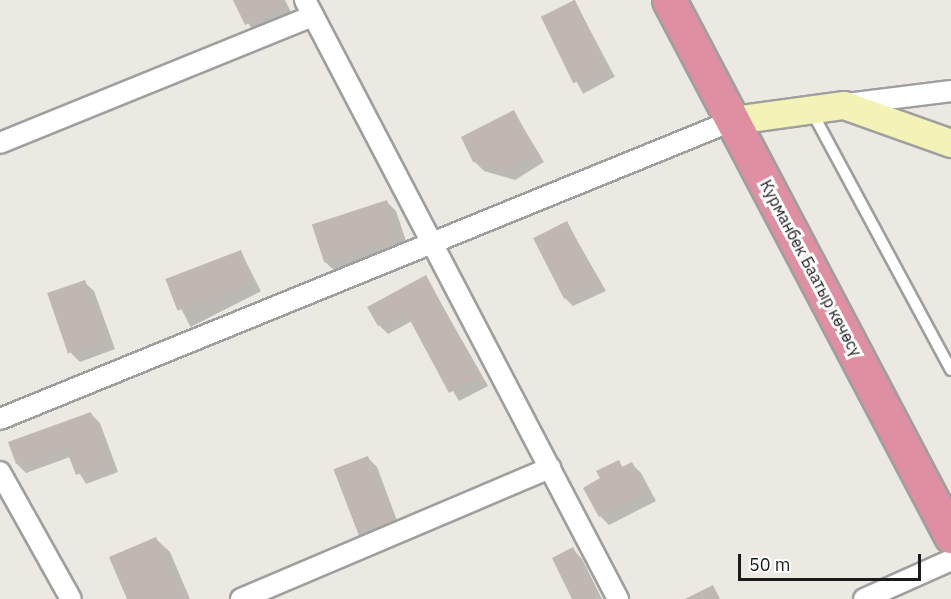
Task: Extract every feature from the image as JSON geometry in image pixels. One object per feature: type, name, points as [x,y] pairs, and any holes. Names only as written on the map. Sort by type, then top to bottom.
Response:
[{"type":"highway","name":"Курманбек Баатыр көчөсү","points":[[669,0],[951,536]]},
{"type":"main road","points":[[734,120],[844,105],[951,143]]},
{"type":"street","points":[[0,143],[309,8],[434,242],[618,599]]},
{"type":"street","points":[[844,105],[951,91]]},
{"type":"street","points":[[0,419],[734,120]]},
{"type":"street","points":[[241,599],[550,468]]},
{"type":"street","points":[[0,472],[70,599]]},
{"type":"street","points":[[864,599],[951,560]]},
{"type":"lane","points":[[810,108],[951,370]]},
{"type":"building","points":[[233,0],[282,0],[285,6],[245,25]]},
{"type":"building","points":[[575,0],[607,67],[573,83],[541,17]]},
{"type":"building","points":[[514,110],[536,152],[505,171],[473,162],[461,137]]},
{"type":"building","points":[[387,200],[399,238],[324,262],[312,224]]},
{"type":"building","points":[[567,221],[598,282],[564,299],[533,238]]},
{"type":"building","points":[[241,250],[253,282],[178,311],[165,279]]},
{"type":"building","points":[[426,275],[480,376],[449,393],[405,311],[378,326],[367,307]]},
{"type":"building","points":[[85,280],[106,341],[68,354],[47,293]]},
{"type":"building","points":[[91,412],[110,463],[76,475],[65,446],[16,464],[8,442]]},
{"type":"building","points":[[368,456],[394,524],[360,537],[333,469]]},
{"type":"building","points":[[619,460],[622,467],[632,462],[647,492],[599,517],[583,488],[600,478],[596,471]]},
{"type":"building","points":[[156,537],[181,593],[168,599],[127,599],[109,557]]},
{"type":"building","points":[[573,547],[596,593],[585,599],[572,599],[552,558]]},
{"type":"building","points":[[713,585],[720,599],[685,599]]}]
